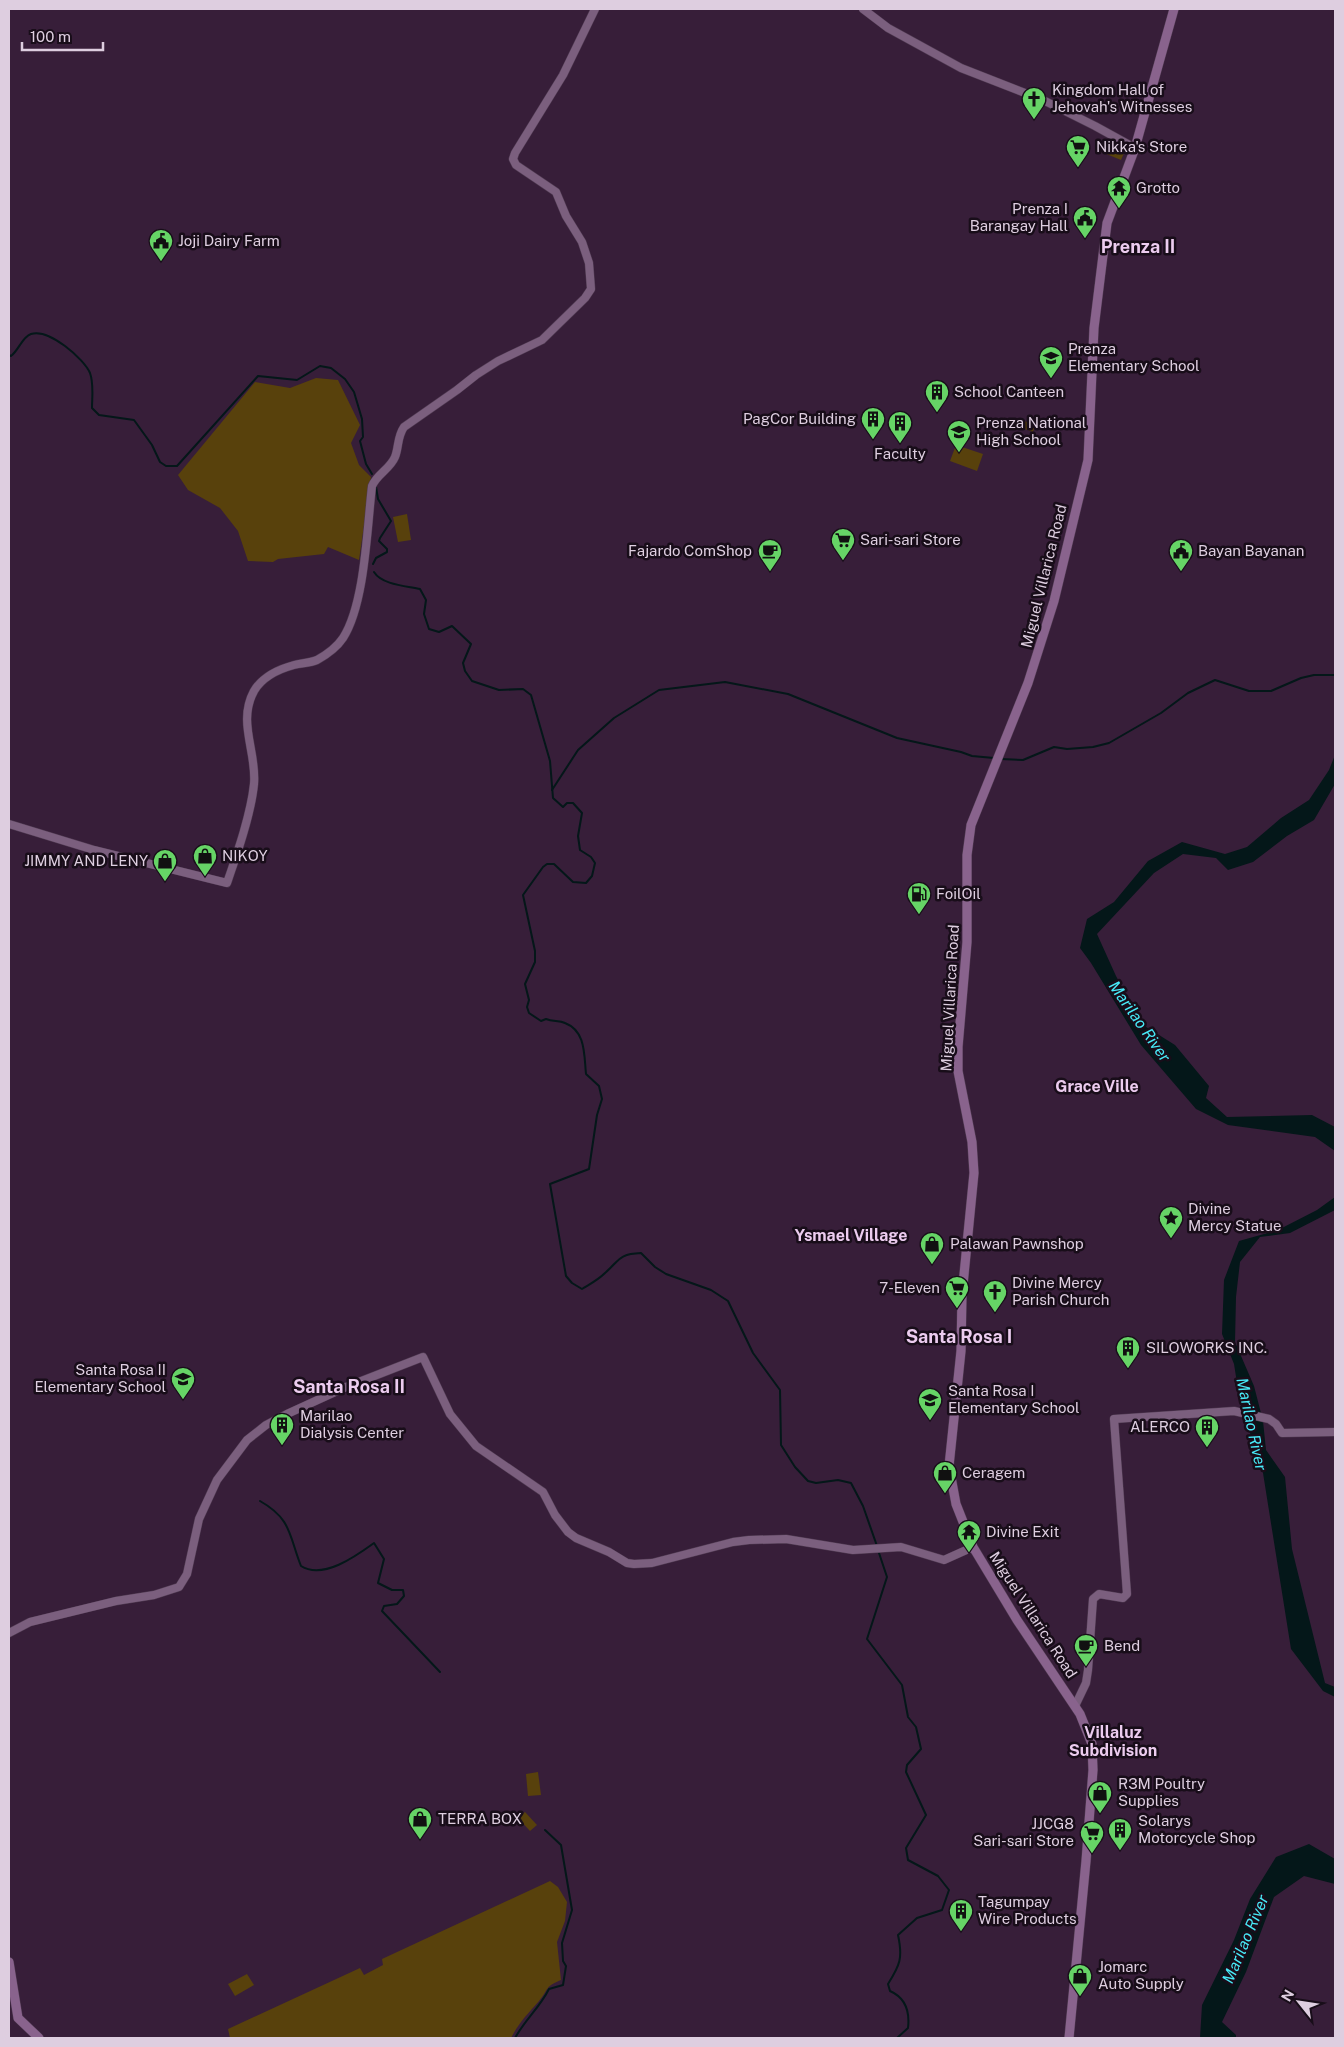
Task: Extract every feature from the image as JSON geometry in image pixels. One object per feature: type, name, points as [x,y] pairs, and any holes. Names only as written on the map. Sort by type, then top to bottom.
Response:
[{"type":"main road","name":"Miguel Villarica Road","points":[[1069,2038],[1086,1861],[1093,1770],[1092,1744],[1089,1732],[1075,1706],[1017,1620],[973,1547],[956,1504],[949,1466],[961,1351],[963,1286],[974,1172],[972,1142],[958,1071],[958,1047],[967,942],[968,848],[971,825],[993,767],[1008,735],[1046,630],[1088,460],[1094,328],[1107,223],[1135,148],[1174,9]]},
{"type":"main road","points":[[9,1962],[18,2018],[39,2038]]},
{"type":"street","points":[[9,824],[94,850],[227,882],[242,837],[254,784],[254,762],[246,730],[248,707],[254,691],[263,679],[293,665],[316,660],[333,649],[343,638],[359,595],[372,486],[379,474],[394,458],[399,434],[404,426],[476,375],[498,361],[542,340],[579,304],[591,289],[589,263],[582,242],[566,216],[556,192],[516,165],[513,159],[514,153],[563,75],[595,9]]},
{"type":"street","points":[[862,9],[879,23],[961,68],[1043,100],[1135,148]]},
{"type":"street","points":[[9,1634],[30,1622],[116,1601],[154,1595],[178,1587],[187,1574],[199,1519],[217,1480],[248,1440],[266,1425],[287,1414],[346,1387],[423,1357],[450,1414],[476,1446],[544,1492],[556,1515],[568,1532],[576,1538],[627,1562],[634,1564],[652,1563],[733,1542],[749,1540],[786,1539],[853,1550],[901,1547],[944,1560],[973,1547]]},
{"type":"street","points":[[1075,1706],[1086,1683],[1093,1599],[1099,1594],[1123,1598],[1127,1594],[1114,1419],[1234,1411],[1273,1421],[1282,1433],[1335,1432]]},
{"type":"shaded area","points":[[1103,142],[1125,151],[1121,160],[1099,151]]},
{"type":"shaded area","points":[[316,378],[338,380],[360,425],[351,443],[359,465],[371,477],[359,560],[328,547],[324,554],[278,559],[273,562],[248,561],[238,531],[220,508],[188,490],[178,475],[255,382],[290,388]]},
{"type":"shaded area","points":[[1019,419],[1035,425],[1033,432],[1017,426]]},
{"type":"shaded area","points":[[956,445],[983,454],[977,471],[950,461]]},
{"type":"shaded area","points":[[407,514],[411,540],[398,542],[393,517]]},
{"type":"shaded area","points":[[538,1772],[541,1795],[528,1796],[526,1774]]},
{"type":"shaded area","points":[[525,1812],[537,1825],[530,1831],[518,1818]]},
{"type":"shaded area","points":[[550,1881],[558,1887],[567,1902],[565,1921],[557,1942],[561,1980],[547,1989],[511,2038],[230,2038],[228,2029],[360,1968],[364,1975],[383,1965],[382,1959]]},
{"type":"shaded area","points":[[247,1974],[254,1985],[235,1996],[228,1984]]},
{"type":"water","name":"Marilao River","points":[[1335,755],[1335,784],[1314,820],[1287,836],[1253,862],[1228,870],[1216,858],[1183,854],[1154,873],[1097,934],[1116,976],[1143,1025],[1175,1045],[1209,1086],[1206,1098],[1227,1117],[1312,1115],[1335,1127],[1335,1151],[1315,1137],[1228,1125],[1196,1109],[1141,1045],[1080,948],[1087,919],[1114,902],[1148,861],[1182,842],[1225,854],[1247,847],[1281,818],[1309,800],[1329,770]]},
{"type":"water","name":"Marilao River","points":[[1335,1197],[1335,1210],[1290,1233],[1260,1237],[1240,1262],[1236,1297],[1235,1342],[1254,1386],[1263,1421],[1266,1450],[1285,1477],[1292,1549],[1325,1683],[1335,1687],[1335,1697],[1323,1691],[1291,1649],[1263,1473],[1240,1402],[1234,1364],[1222,1334],[1224,1280],[1239,1241],[1278,1230],[1317,1210]]},
{"type":"water","name":"Marilao River","points":[[1309,1844],[1335,1859],[1335,1884],[1304,1876],[1274,1897],[1246,1972],[1222,2022],[1236,2035],[1236,2038],[1200,2038],[1202,2005],[1234,1940],[1250,1899],[1276,1857]]},
{"type":"waterway","points":[[9,355],[11,356],[25,338],[31,334],[38,333],[47,336],[65,346],[81,360],[90,373],[92,408],[99,415],[134,420],[152,445],[160,462],[166,466],[177,466],[258,376],[297,380],[320,366],[331,368],[345,379],[354,392],[362,419],[363,437],[360,441],[366,464],[372,474]]},
{"type":"waterway","points":[[373,564],[376,558],[387,552],[387,549],[379,541],[391,521],[378,499],[376,487]]},
{"type":"waterway","points":[[374,572],[383,580],[420,589],[426,600],[424,614],[429,629],[439,632],[452,626],[471,644],[463,663],[465,671],[472,681],[499,690],[523,689],[531,695],[550,761],[553,798],[563,807],[567,803],[573,803],[582,813],[578,836],[580,850],[591,857],[595,863],[592,876],[586,883],[573,882],[554,864],[547,864],[523,895],[535,951],[535,962],[525,984],[529,1000],[527,1007],[529,1013],[541,1021],[546,1019],[563,1022],[577,1032],[583,1044],[586,1074],[599,1086],[602,1099],[597,1115],[589,1169],[550,1184],[566,1276],[572,1283],[582,1289],[600,1278],[623,1256],[641,1253],[655,1267],[666,1274],[711,1290],[728,1301],[753,1353],[780,1390],[781,1445],[795,1467],[808,1481],[816,1483],[838,1480],[851,1483],[863,1506],[877,1546]]},
{"type":"waterway","points":[[1001,759],[1023,760],[1054,747],[1067,749],[1093,747],[1109,743],[1161,713],[1188,693],[1215,680],[1249,691],[1271,691],[1301,678],[1314,675],[1335,675]]},
{"type":"waterway","points":[[552,790],[578,750],[614,718],[659,690],[725,682],[788,694],[897,738],[972,756],[994,758]]},
{"type":"waterway","points":[[260,1501],[284,1522],[301,1566],[310,1570],[319,1570],[339,1565],[374,1543],[384,1559],[378,1583],[392,1590],[403,1590],[404,1596],[397,1604],[384,1606],[382,1611],[440,1672]]},
{"type":"waterway","points":[[878,1550],[887,1577],[867,1639],[902,1685],[908,1717],[916,1727],[921,1749],[907,1765],[906,1772],[926,1815],[906,1848],[908,1860],[938,1876],[949,1890],[942,1910],[917,1918],[898,1935],[899,1961],[888,1984],[890,1991],[900,1997],[906,2006],[908,2028],[897,2038]]},
{"type":"waterway","points":[[515,2038],[549,1989],[563,1985],[566,1966],[563,1961],[562,1943],[572,1910],[561,1845],[545,1830]]},
{"type":"place","name":"Kingdom Hall of Jehovah's Witnesses","points":[[1034,120]]},
{"type":"place","name":"Nikka's Store","points":[[1078,168]]},
{"type":"place","name":"Grotto","points":[[1119,209]]},
{"type":"place","name":"Prenza I Barangay Hall","points":[[1085,239]]},
{"type":"place","name":"Joji Dairy Farm","points":[[161,262]]},
{"type":"place","name":"Prenza Elementary School","points":[[1051,379]]},
{"type":"place","name":"School Canteen","points":[[937,413]]},
{"type":"place","name":"PagCor Building","points":[[873,440]]},
{"type":"place","name":"Faculty","points":[[900,444]]},
{"type":"place","name":"Prenza National High School","points":[[959,453]]},
{"type":"place","name":"Sari-sari Store","points":[[843,561]]},
{"type":"place","name":"Fajardo ComShop","points":[[770,572]]},
{"type":"place","name":"Bayan Bayanan","points":[[1181,572]]},
{"type":"place","name":"NIKOY","points":[[205,877]]},
{"type":"place","name":"JIMMY AND LENY","points":[[165,882]]},
{"type":"place","name":"FoilOil","points":[[919,915]]},
{"type":"place","name":"Divine Mercy Statue","points":[[1171,1239]]},
{"type":"place","name":"Palawan Pawnshop","points":[[932,1265]]},
{"type":"place","name":"7-Eleven","points":[[957,1309]]},
{"type":"place","name":"Divine Mercy Parish Church","points":[[995,1313]]},
{"type":"place","name":"SILOWORKS INC.","points":[[1128,1369]]},
{"type":"place","name":"Santa Rosa II Elementary School","points":[[183,1400]]},
{"type":"place","name":"Santa Rosa I Elementary School","points":[[930,1421]]},
{"type":"place","name":"Marilao Dialysis Center","points":[[282,1446]]},
{"type":"place","name":"ALERCO","points":[[1207,1448]]},
{"type":"place","name":"Ceragem","points":[[945,1494]]},
{"type":"place","name":"Divine Exit","points":[[969,1553]]},
{"type":"place","name":"Bend","points":[[1086,1667]]},
{"type":"place","name":"R3M Poultry Supplies","points":[[1100,1814]]},
{"type":"place","name":"TERRA BOX","points":[[420,1840]]},
{"type":"place","name":"Solarys Motorcycle Shop","points":[[1120,1851]]},
{"type":"place","name":"JJCG8 Sari-sari Store","points":[[1092,1854]]},
{"type":"place","name":"Tagumpay Wire Products","points":[[961,1932]]},
{"type":"place","name":"Jomarc Auto Supply","points":[[1080,1997]]},
{"type":"district","name":"Prenza II","points":[[1138,247]]},
{"type":"district","name":"Grace Ville","points":[[1097,1086]]},
{"type":"district","name":"Ysmael Village","points":[[851,1235]]},
{"type":"district","name":"Santa Rosa I","points":[[959,1337]]},
{"type":"district","name":"Santa Rosa II","points":[[349,1387]]},
{"type":"district","name":"Villaluz Subdivision","points":[[1113,1741]]}]
